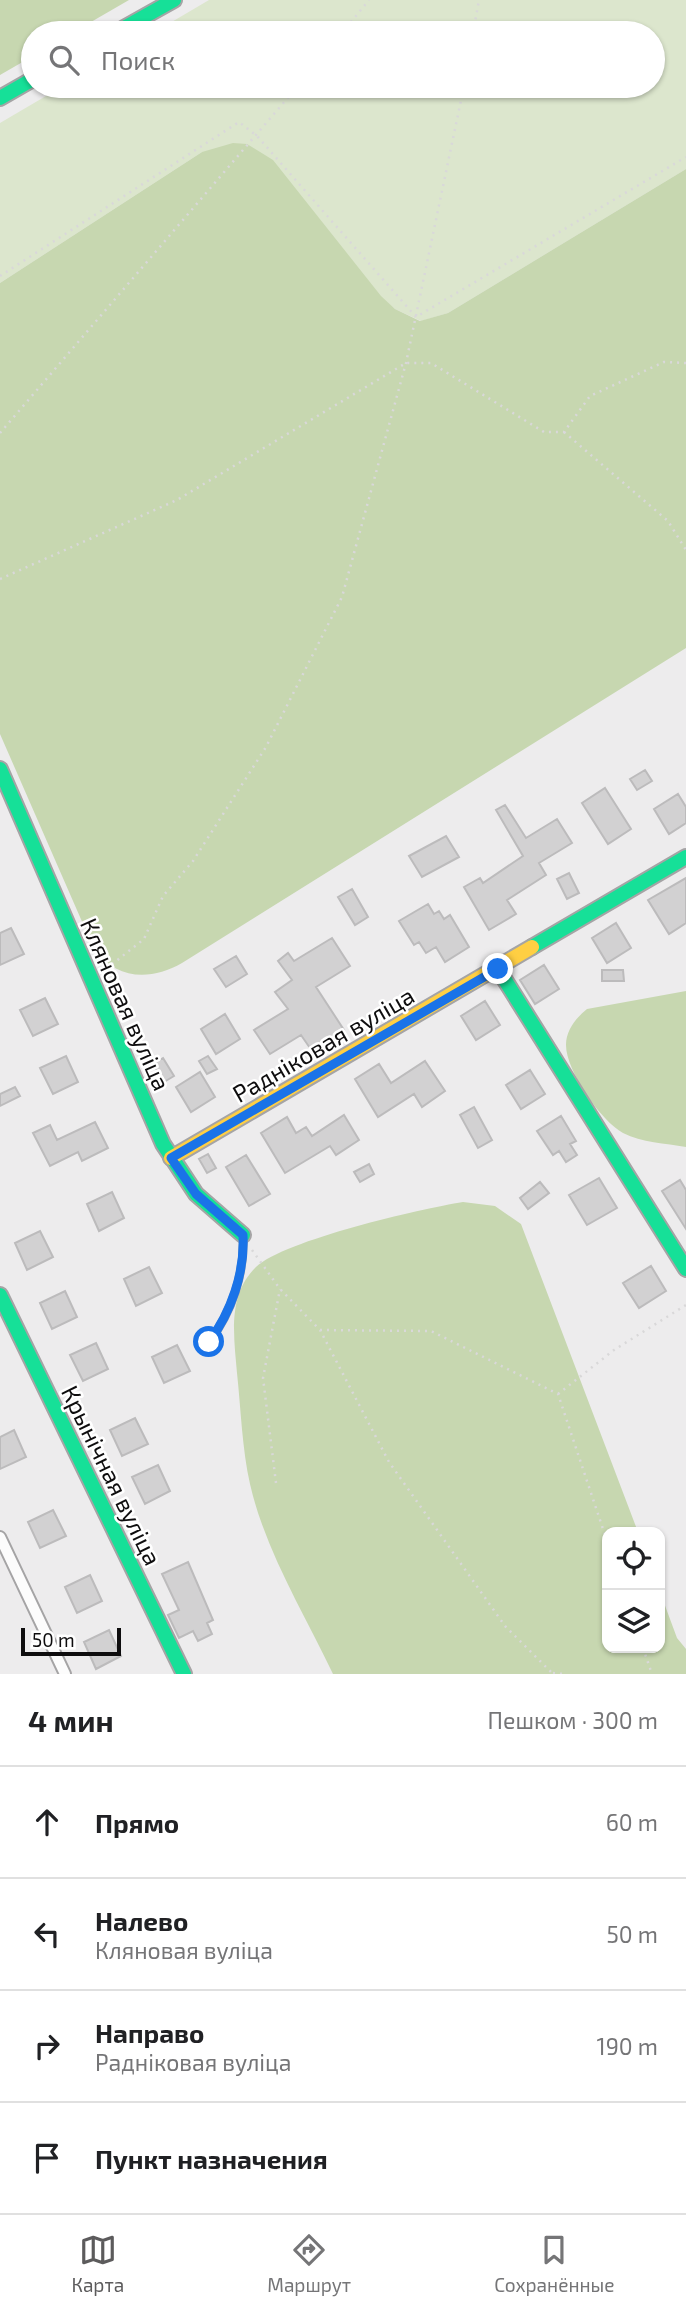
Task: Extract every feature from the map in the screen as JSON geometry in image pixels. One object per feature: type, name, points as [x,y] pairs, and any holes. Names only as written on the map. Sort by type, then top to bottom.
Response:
[{"type":"street","points":[[136,21],[174,0]]},
{"type":"street","points":[[0,98],[21,86]]},
{"type":"street","name":"Кляновая вуліца","points":[[0,769],[171,1158],[196,1194],[243,1235]]},
{"type":"street","name":"Радніковая вуліца","points":[[171,1158],[686,857]]},
{"type":"street","points":[[498,969],[686,1269]]},
{"type":"street","name":"Крынічная вуліца","points":[[0,1294],[184,1674]]},
{"type":"street","points":[[1,1544],[65,1674]]},
{"type":"lane","points":[[209,1342],[220,1328],[241,1273],[243,1235]]},
{"type":"path","points":[[352,21],[369,0]]},
{"type":"path","points":[[476,21],[480,0]]},
{"type":"path","points":[[0,433],[288,98]]},
{"type":"path","points":[[92,982],[144,939],[163,896],[193,861],[266,747],[341,597],[405,363],[462,98]]},
{"type":"path","points":[[0,276],[239,122],[257,136],[416,317]]},
{"type":"path","points":[[416,317],[686,157]]},
{"type":"path","points":[[565,432],[590,396],[664,362],[686,363]]},
{"type":"path","points":[[0,579],[177,500],[405,363],[431,363],[544,432],[565,432],[668,521],[686,550]]},
{"type":"path","points":[[243,1235],[280,1289],[320,1330],[389,1462],[505,1626],[552,1674],[564,1674]]},
{"type":"path","points":[[276,1483],[262,1378],[280,1289]]},
{"type":"path","points":[[558,1394],[614,1350],[686,1305]]},
{"type":"path","points":[[320,1330],[431,1331],[558,1394],[602,1527]]},
{"type":"path","points":[[645,1653],[652,1674]]},
{"type":"green space","points":[[0,0],[129,0],[93,21],[21,21],[21,63],[0,75]]},
{"type":"green space","points":[[209,0],[686,0],[686,169],[448,313],[421,321],[395,309],[202,152],[0,283],[0,123],[43,98],[665,98],[665,21],[173,21]]},
{"type":"green space","points":[[233,143],[247,144],[273,160],[381,296],[395,309],[420,321],[448,313],[686,169],[686,648],[182,963],[158,973],[135,974],[113,967],[94,949],[0,734],[0,283],[202,152]]},
{"type":"green space","points":[[686,991],[686,1147],[638,1139],[614,1127],[595,1107],[578,1081],[566,1045],[572,1025],[587,1009]]},
{"type":"green space","points":[[463,1202],[495,1206],[521,1224],[636,1527],[602,1527],[602,1653],[665,1653],[665,1606],[677,1638],[686,1649],[686,1674],[333,1674],[275,1557],[250,1484],[236,1359],[236,1303],[247,1278],[256,1267],[271,1257],[323,1236],[417,1211]]},
{"type":"building","points":[[645,770],[652,781],[637,790],[630,779]]},
{"type":"building","points":[[605,788],[631,829],[608,844],[582,803]]},
{"type":"building","points":[[678,794],[686,807],[686,823],[669,834],[654,809]]},
{"type":"building","points":[[505,805],[526,838],[557,819],[572,843],[539,863],[546,875],[507,900],[516,914],[489,930],[464,887],[480,878],[483,883],[523,856],[496,810]]},
{"type":"building","points":[[446,836],[459,857],[422,877],[409,856]]},
{"type":"building","points":[[569,873],[579,893],[567,899],[557,879]]},
{"type":"building","points":[[686,878],[686,923],[669,934],[648,900]]},
{"type":"building","points":[[352,889],[368,917],[355,925],[338,897]]},
{"type":"building","points":[[428,904],[434,914],[439,911],[444,919],[450,915],[469,947],[445,962],[436,947],[426,953],[419,942],[414,945],[399,921]]},
{"type":"building","points":[[616,923],[631,948],[607,963],[592,938]]},
{"type":"building","points":[[11,928],[24,954],[0,965],[0,933]]},
{"type":"building","points":[[332,938],[350,966],[316,987],[344,1030],[312,1051],[301,1035],[270,1054],[254,1030],[288,1009],[275,992],[292,980],[278,961],[288,953],[294,961]]},
{"type":"building","points":[[236,956],[247,974],[226,987],[214,969]]},
{"type":"building","points":[[544,965],[559,989],[535,1004],[520,980]]},
{"type":"building","points":[[602,970],[623,970],[624,981],[602,981]]},
{"type":"building","points":[[45,998],[58,1024],[33,1036],[20,1010]]},
{"type":"building","points":[[485,1001],[500,1025],[476,1040],[461,1016]]},
{"type":"building","points":[[225,1014],[240,1039],[216,1054],[201,1029]]},
{"type":"building","points":[[66,1056],[78,1082],[53,1094],[40,1068]]},
{"type":"building","points":[[208,1056],[217,1069],[207,1074],[199,1061]]},
{"type":"building","points":[[163,1058],[174,1076],[164,1082],[153,1064]]},
{"type":"building","points":[[425,1061],[445,1091],[422,1107],[414,1094],[378,1117],[355,1079],[379,1064],[391,1083]]},
{"type":"building","points":[[530,1070],[545,1094],[521,1109],[506,1085]]},
{"type":"building","points":[[200,1072],[215,1097],[191,1112],[176,1087]]},
{"type":"building","points":[[15,1087],[20,1096],[0,1106],[0,1094]]},
{"type":"building","points":[[474,1107],[492,1140],[478,1148],[460,1115]]},
{"type":"building","points":[[344,1115],[359,1140],[336,1155],[330,1146],[285,1173],[261,1133],[287,1117],[296,1133],[306,1127],[312,1136]]},
{"type":"building","points":[[561,1116],[576,1141],[570,1144],[577,1155],[566,1162],[559,1151],[553,1155],[537,1131]]},
{"type":"building","points":[[95,1122],[108,1148],[82,1161],[78,1152],[50,1166],[33,1133],[50,1125],[57,1140]]},
{"type":"building","points":[[208,1154],[216,1168],[207,1173],[199,1159]]},
{"type":"building","points":[[246,1155],[270,1194],[249,1206],[226,1167]]},
{"type":"building","points":[[369,1164],[374,1174],[360,1182],[354,1172]]},
{"type":"building","points":[[599,1178],[617,1208],[587,1225],[569,1195]]},
{"type":"building","points":[[680,1180],[686,1190],[686,1229],[662,1191]]},
{"type":"building","points":[[540,1182],[549,1193],[528,1209],[520,1198]]},
{"type":"building","points":[[112,1192],[124,1218],[99,1231],[87,1204]]},
{"type":"building","points":[[40,1231],[53,1257],[27,1270],[15,1243]]},
{"type":"building","points":[[651,1266],[666,1291],[639,1308],[623,1283]]},
{"type":"building","points":[[149,1267],[162,1293],[136,1306],[124,1279]]},
{"type":"building","points":[[65,1291],[77,1317],[52,1329],[40,1303]]},
{"type":"building","points":[[96,1343],[108,1369],[83,1381],[70,1355]]},
{"type":"building","points":[[177,1345],[190,1371],[164,1383],[152,1357]]},
{"type":"building","points":[[135,1418],[148,1444],[122,1456],[110,1430]]},
{"type":"building","points":[[14,1430],[26,1457],[0,1469],[0,1437]]},
{"type":"building","points":[[158,1465],[170,1491],[145,1504],[132,1477]]},
{"type":"building","points":[[53,1510],[66,1536],[40,1548],[28,1522]]},
{"type":"building","points":[[188,1562],[213,1620],[207,1623],[212,1634],[198,1641],[193,1631],[179,1638],[168,1615],[179,1610],[162,1574]]},
{"type":"building","points":[[90,1575],[102,1601],[77,1613],[65,1587]]},
{"type":"building","points":[[109,1630],[121,1656],[96,1669],[84,1642]]},
{"type":"traffic: fast","points":[[136,21],[174,0]]},
{"type":"traffic: fast","points":[[0,98],[21,86]]},
{"type":"traffic: fast","points":[[0,769],[163,1144],[196,1194],[243,1235]]},
{"type":"traffic: fast","points":[[532,947],[686,857]]},
{"type":"traffic: fast","points":[[498,969],[686,1269]]},
{"type":"traffic: fast","points":[[0,1295],[184,1674]]},
{"type":"traffic: slow","points":[[171,1158],[532,947]]},
{"type":"route","points":[[209,1342],[220,1328],[235,1292],[241,1273],[243,1235],[196,1194],[171,1158],[498,969]]}]
